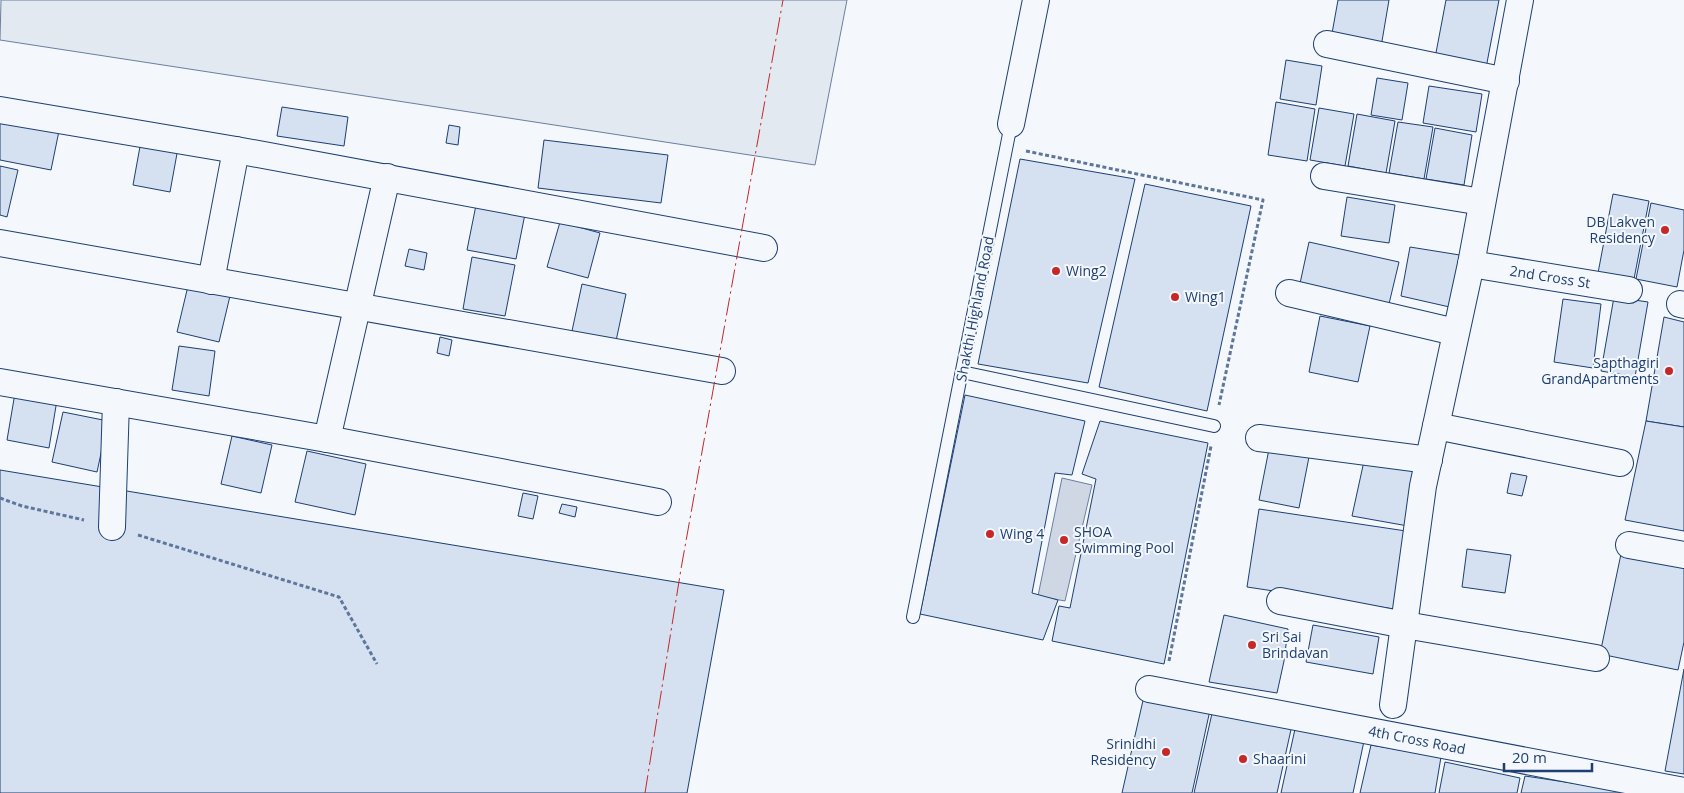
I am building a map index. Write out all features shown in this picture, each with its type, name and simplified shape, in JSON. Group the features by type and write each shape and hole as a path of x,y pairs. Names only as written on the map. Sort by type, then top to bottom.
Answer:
{"street":[{"name":"Shakthi Highland Road","path":"1011,124 1036,0"},
{"path":"1393,705 1428,460 1470,264 1520,0"},
{"path":"1327,44 1506,81"},
{"path":"0,110 387,177 764,248"},
{"path":"211,281 236,150"},
{"path":"1324,176 1482,202"},
{"path":"327,440 387,177"},
{"path":"0,243 722,371"},
{"name":"2nd Cross St","path":"1470,264 1629,290"},
{"path":"1288,293 1455,332"},
{"path":"0,382 327,440 658,502"},
{"path":"112,528 116,402"},
{"path":"1436,426 1620,463"},
{"path":"1259,438 1428,460"},
{"path":"1629,545 1684,555"},
{"path":"1280,601 1596,658"},
{"name":"4th Cross Road","path":"1149,689 1684,791"}],"lane":[{"name":"Shakthi Highland Road","path":"913,617 1011,124"},
{"path":"962,372 1214,426"}],"path":[{"path":"1021,150 1262,200 1214,426 1169,661"},
{"path":"0,498 22,506 112,528 340,598 378,664"}],"shaded area":[{"path":"1,0 847,0 815,165 0,40"},
{"name":"SHOA Swimming Pool","path":"1062,478 1092,485 1065,601 1038,596"}],"building":[{"path":"1338,0 1389,0 1381,47 1331,39"},
{"path":"1446,0 1499,0 1486,68 1435,58"},
{"path":"1286,60 1322,66 1316,105 1280,99"},
{"path":"1377,78 1408,83 1402,120 1371,115"},
{"path":"1429,86 1482,94 1476,132 1423,123"},
{"path":"1276,102 1315,109 1307,161 1268,155"},
{"path":"282,107 348,117 344,146 277,136"},
{"path":"1319,108 1354,114 1345,166 1310,160"},
{"path":"0,114 60,126 51,170 0,160"},
{"path":"1357,114 1395,121 1386,173 1348,166"},
{"path":"1398,122 1433,127 1424,179 1389,173"},
{"path":"449,125 460,127 458,145 446,143"},
{"path":"1435,128 1472,135 1464,185 1426,179"},
{"path":"544,140 668,155 661,203 538,188"},
{"path":"141,141 178,148 170,192 133,185"},
{"name":"Wing2","path":"1020,159 1135,179 1088,383 978,364"},
{"path":"0,166 18,170 7,217 0,215"},
{"name":"Wing1","path":"1145,184 1251,206 1207,411 1099,387"},
{"path":"1613,194 1649,201 1634,279 1598,273"},
{"path":"1347,197 1395,205 1389,243 1341,236"},
{"name":"DB Lakven Residency","path":"1651,203 1684,210 1684,250 1677,287 1636,279"},
{"path":"476,205 525,214 516,259 467,250"},
{"path":"560,222 600,233 588,278 547,267"},
{"path":"1309,242 1399,262 1388,308 1299,288"},
{"path":"1410,247 1466,256 1454,308 1401,296"},
{"path":"409,249 427,253 424,270 405,266"},
{"path":"472,257 515,265 505,316 463,309"},
{"path":"582,284 626,294 616,341 572,331"},
{"path":"188,286 230,296 219,342 177,332"},
{"path":"1614,297 1648,302 1635,377 1601,371"},
{"path":"1563,299 1601,304 1593,368 1554,362"},
{"path":"1320,316 1370,326 1358,382 1309,372"},
{"name":"Sapthagiri GrandApartments","path":"1664,317 1684,322 1684,427 1646,421"},
{"path":"440,337 452,340 449,356 437,353"},
{"path":"179,346 215,351 209,396 172,390"},
{"path":"15,393 57,400 49,448 7,440"},
{"name":"Wing 4","path":"965,395 1085,421 1072,475 1055,473 1032,593 1058,600 1043,640 920,614"},
{"path":"63,412 108,421 97,472 52,462"},
{"path":"1100,421 1208,443 1164,664 1052,641 1059,606 1070,608 1096,479 1082,474"},
{"path":"1646,421 1684,427 1684,531 1625,520"},
{"path":"232,436 272,445 261,493 221,484"},
{"path":"1269,449 1309,457 1299,508 1259,500"},
{"path":"307,451 366,464 355,515 295,502"},
{"path":"1364,461 1419,471 1408,526 1352,516"},
{"path":"0,470 724,590 687,793 0,793"},
{"path":"1511,473 1527,476 1522,496 1507,493"},
{"path":"523,493 538,496 533,519 518,516"},
{"path":"562,504 577,507 575,517 559,513"},
{"path":"1259,509 1406,531 1394,609 1247,587"},
{"path":"1467,549 1511,555 1505,593 1462,587"},
{"path":"1621,554 1684,562 1684,642 1678,670 1600,654"},
{"name":"Sri Sai Brindavan","path":"1224,615 1288,629 1277,693 1209,682"},
{"path":"1313,625 1379,637 1373,674 1306,662"},
{"path":"1684,669 1684,774 1665,771"},
{"name":"Srinidhi Residency","path":"1144,696 1210,710 1192,793 1122,793"},
{"name":"Shaarini","path":"1213,709 1292,725 1277,793 1194,793"},
{"name":"Shaarini","path":"1295,729 1364,741 1353,793 1281,793"},
{"path":"1371,745 1441,757 1435,793 1360,793"},
{"path":"1445,762 1520,778 1517,793 1439,793"},
{"path":"1525,776 1639,793 1521,793"}],"power":[{"path":"645,793 681,569 783,0"}],"place":[{"name":"DB Lakven Residency","path":"1665,230"},
{"name":"Wing2","path":"1056,271"},
{"name":"Wing1","path":"1175,297"},
{"name":"Sapthagiri GrandApartments","path":"1669,371"},
{"name":"Wing 4","path":"990,534"},
{"name":"SHOA Swimming Pool","path":"1064,540"},
{"name":"Sri Sai Brindavan","path":"1252,645"},
{"name":"Srinidhi Residency","path":"1166,752"},
{"name":"Shaarini","path":"1243,759"}]}
